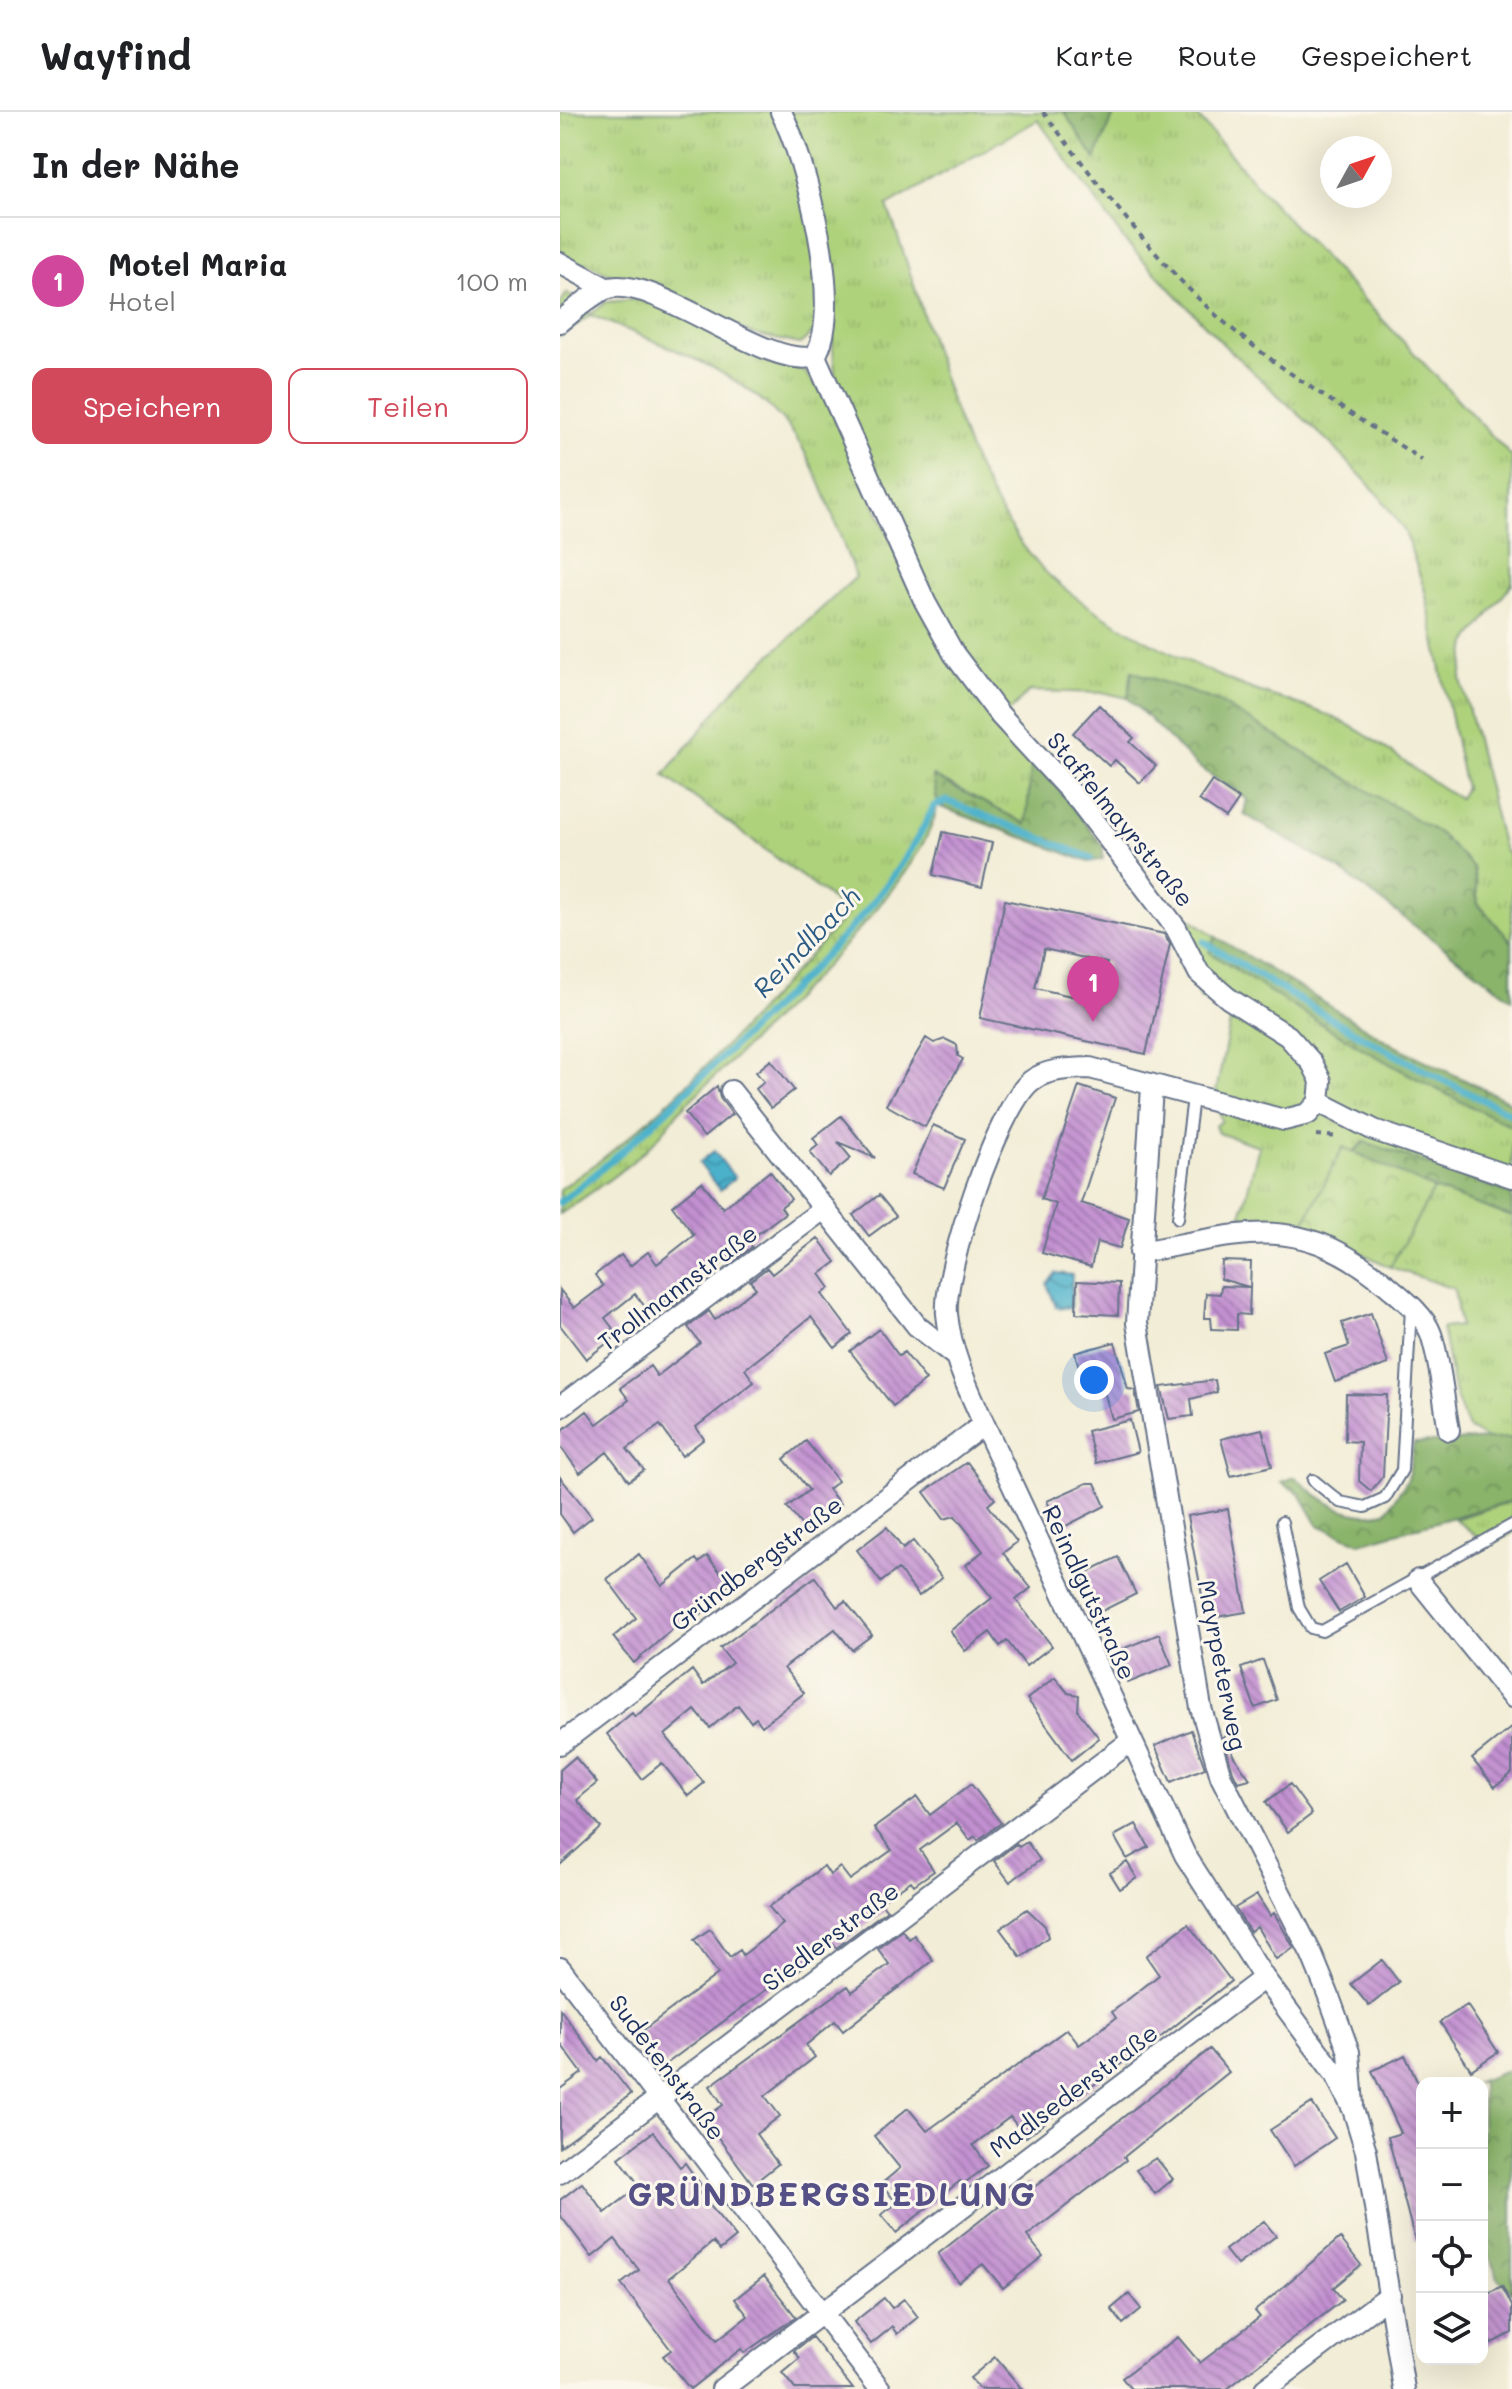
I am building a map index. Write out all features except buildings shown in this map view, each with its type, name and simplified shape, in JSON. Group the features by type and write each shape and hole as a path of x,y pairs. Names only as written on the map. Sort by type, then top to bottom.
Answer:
{"street":[{"path":"560,263 606,288 627,288 668,302 796,358 815,356 826,334 824,266 802,170 781,112"},
{"path":"560,322 606,288"},
{"name":"Staffelmayrstraße","path":"815,356 932,617 954,654 999,714 1080,802 1176,928 1199,973 1228,998 1288,1036 1312,1063 1321,1081 1319,1102"},
{"name":"Reindlgutstraße","path":"1284,1120 1090,1068 1058,1069 1033,1079 1015,1099 964,1224 949,1273 947,1312 954,1355 984,1424 1185,1855 1264,1978 1310,2036 1353,2109 1366,2151 1404,2389"},
{"name":"Mayrpeterweg","path":"1152,1087 1137,1323 1201,1708 1221,1777 1312,1955 1328,1994 1349,2052 1353,2109"},
{"path":"731,1091 917,1326 954,1355"},
{"path":"1284,1120 1308,1114 1319,1102 1374,1130 1512,1177"},
{"name":"Trollmannstraße","path":"560,1407 825,1208"},
{"path":"1140,1252 1260,1231 1298,1236 1341,1251 1411,1306 1431,1332 1449,1430"},
{"name":"Gründbergstraße","path":"560,1744 984,1424"},
{"path":"1418,1580 1512,1697"},
{"name":"Siedlerstraße","path":"560,2173 1131,1741"},
{"name":"Sudetenstraße","path":"560,1968 880,2389"},
{"name":"Madlsederstraße","path":"722,2389 1264,1978"},
{"path":"1265,2389 1390,2295"}],"lane":[{"path":"1178,1218 1193,1097"},
{"path":"1313,1480 1340,1502 1365,1507 1385,1498 1402,1470 1411,1306"},
{"path":"1282,1522 1299,1608 1311,1628 1322,1631 1512,1525"}],"path":[{"path":"1043,112 1129,219 1203,303 1257,348 1422,460"},
{"path":"1284,1120 1293,1132 1327,1136 1361,1139 1374,1130"}],"green space":[{"path":"560,112 1064,112 1095,158 1115,112 1194,112 1265,195 1512,457 1512,584 1467,643 1461,679 1503,848 1512,860 1512,942 1478,904 1473,867 1132,671 1128,698 1106,693 1029,691 1007,714 960,657 836,385 832,336 816,330 800,344 752,334 583,262 560,275","holes":["1038,120 1125,241 1227,348 1329,442 1379,495 1405,532 1425,591 1465,788 1459,798 1349,725 1205,669 1151,643 1096,611 1049,575 1004,518 963,433 887,206"]},
{"path":"1064,112 1115,112 1095,159"},
{"path":"567,293 591,314 606,302 640,299 805,372 827,398 914,592 1032,756 1027,825 933,776 937,807 925,840 900,879 865,922 783,1010 678,1112 654,1142 560,1214 560,1189 599,1161 675,1096 847,915 828,896 664,775 738,685 856,577 813,468 795,436 776,413 754,394 702,362 591,315 560,336 560,304"},
{"path":"1132,671 1219,702 1439,833 1473,867 1478,904 1512,942 1512,999 1339,869 1244,814 1247,799 1197,766 1128,698"},
{"path":"1032,756 1103,846 1103,859 1089,862 938,806 933,776 1026,824"},
{"path":"1179,916 1193,920 1216,937 1210,952 1283,1000 1395,1067 1512,1126 1512,1194 1365,1142 1353,1152 1343,1148 1303,1225 1241,1216 1259,1146 1218,1133 1215,1126 1222,1121 1215,1097 1232,1013 1200,998"},
{"path":"1216,937 1397,1047 1512,1103 1512,1126 1395,1067 1283,1000 1209,952"},
{"path":"1365,1142 1512,1194 1512,1217 1434,1189 1353,1152"},
{"path":"1343,1147 1434,1189 1390,1267 1303,1225"},
{"path":"1434,1189 1512,1217 1512,1438 1490,1441 1468,1428 1455,1394 1442,1328 1460,1326 1454,1289 1390,1267"},
{"path":"1512,1438 1512,1501 1360,1543 1318,1525 1300,1494 1281,1482 1295,1477 1315,1494 1348,1511 1360,1514 1386,1512 1408,1479 1414,1443"},
{"path":"1512,1501 1512,1533 1485,1548 1479,1538 1455,1519"},
{"path":"1512,2069 1512,2292 1498,2278 1488,2254 1488,2078"}],"water":[{"path":"714,1151 735,1178 720,1190 699,1163"},
{"path":"1056,1273 1072,1275 1071,1308 1056,1307 1047,1284"}],"waterway":[{"name":"Reindlbach","path":"560,1202 653,1123 823,959 896,872 934,806 947,801 1091,858"},
{"name":"Reindlbach","path":"1204,942 1355,1032 1512,1114"}],"place":[{"name":"Motel Maria","path":"1093,1022"}],"district":[{"name":"GRÜNDBERGSIEDLUNG","path":"832,2193"}]}
